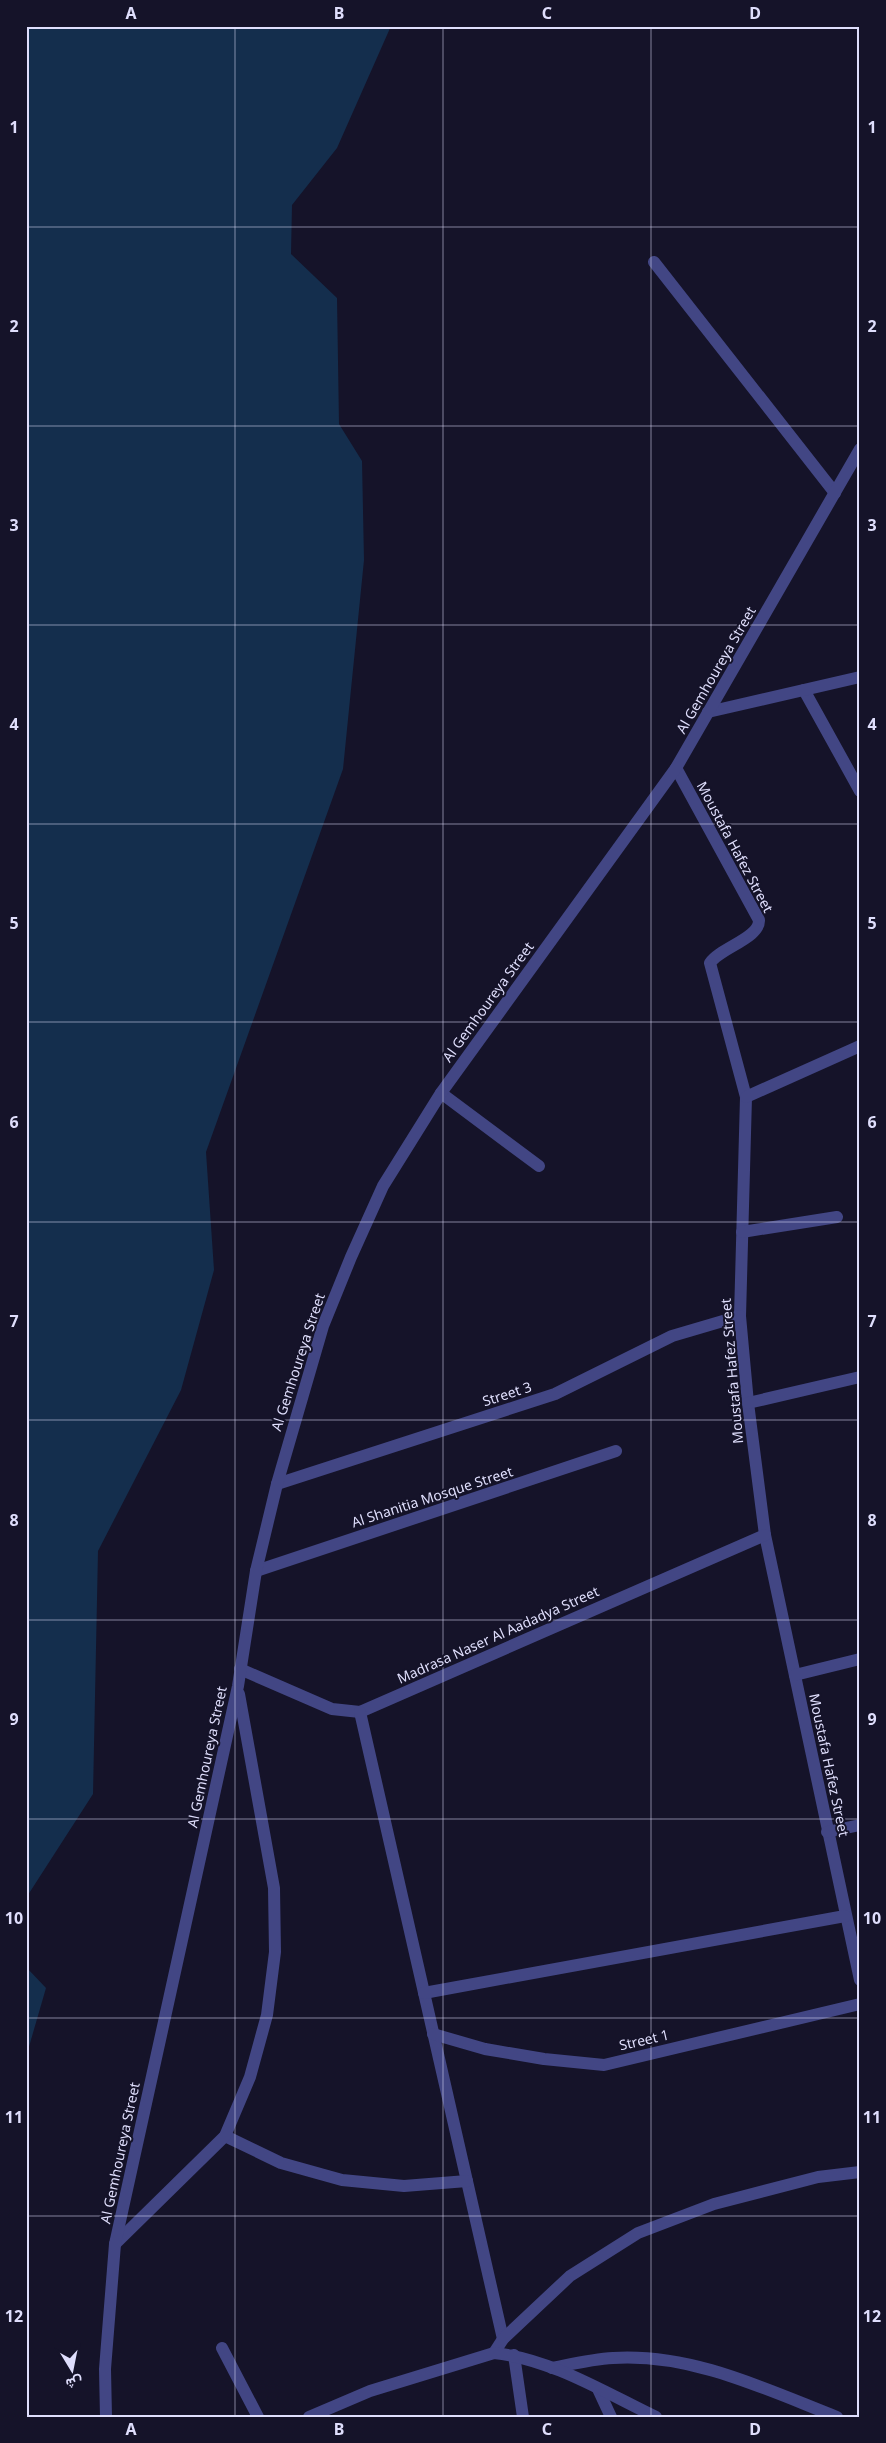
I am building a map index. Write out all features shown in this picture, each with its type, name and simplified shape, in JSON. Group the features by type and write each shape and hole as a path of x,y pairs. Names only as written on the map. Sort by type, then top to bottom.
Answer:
{"street":[{"path":"654,262 835,493"},
{"name":"Al Gemhoureya Street","path":"106,2417 105,2369 115,2244 238,1686 256,1571 276,1484 323,1326 383,1186 441,1093 676,768 860,449"},
{"path":"708,712 860,677"},
{"path":"804,690 860,790"},
{"name":"Moustafa Hafez Street","path":"676,768 759,920 755,932 717,956 710,963 746,1097 740,1316 748,1403 765,1535 860,1980"},
{"path":"746,1097 860,1046"},
{"path":"441,1093 539,1166"},
{"path":"742,1232 837,1217"},
{"name":"Street 3","path":"276,1484 555,1394 672,1336 740,1316"},
{"path":"748,1403 860,1377"},
{"name":"Al Shanitia Mosque Street","path":"256,1571 616,1451"},
{"name":"Madrasa Naser Al Aadadya Street","path":"240,1669 332,1709 360,1712 765,1535"},
{"path":"795,1675 860,1660"},
{"path":"115,2244 224,2136 250,2077 267,2016 275,1952 274,1888 238,1686"},
{"path":"360,1712 503,2339"},
{"path":"827,1832 860,1825"},
{"path":"424,1993 846,1916"},
{"name":"Street 1","path":"433,2034 485,2049 544,2059 604,2065 860,2004"},
{"path":"224,2136 281,2163 342,2180 404,2186 467,2181"},
{"path":"494,2353 503,2339 570,2276 638,2233 714,2204 818,2177 860,2172"},
{"path":"222,2348 258,2417"},
{"path":"309,2417 370,2391 494,2353 514,2355 552,2368 656,2417"},
{"path":"514,2355 523,2417"},
{"path":"552,2368 613,2358 674,2360 733,2376 837,2417"},
{"path":"598,2389 611,2417"}],"water":[{"path":"26,26 391,26 337,148 292,205 291,254 337,298 339,424 362,461 364,560 343,769 206,1152 214,1270 181,1390 98,1551 93,1794 26,1898"},
{"path":"26,1967 46,1988 26,2057"}]}
